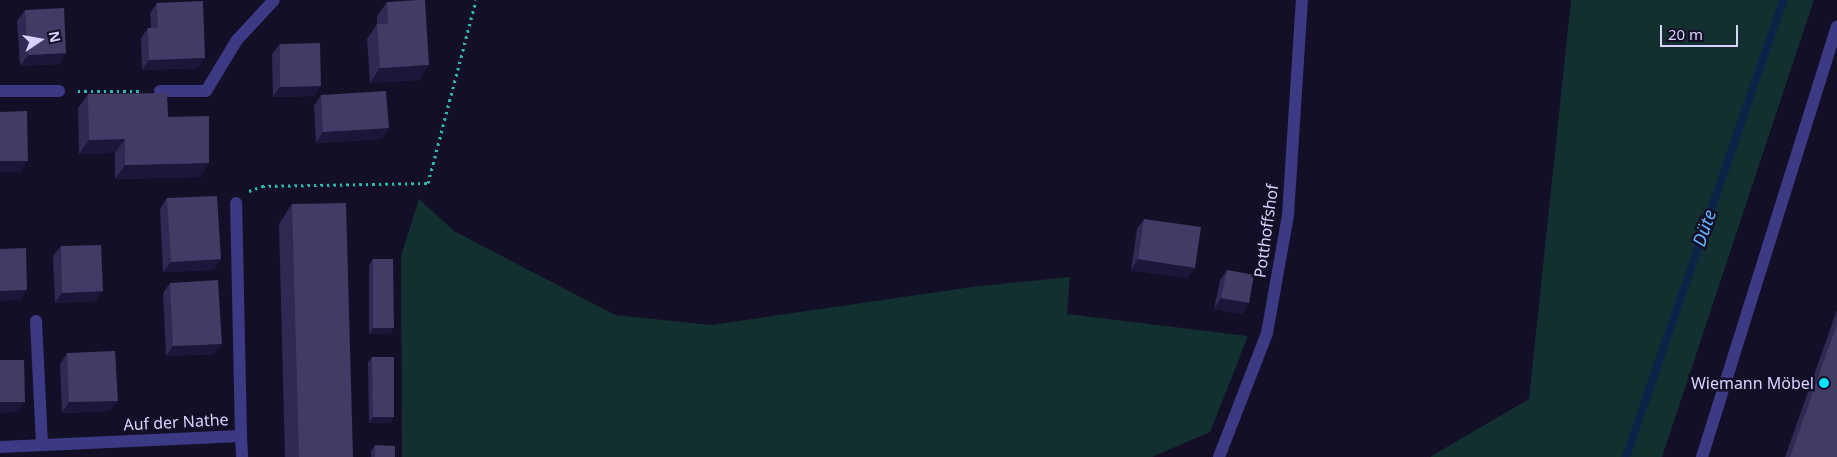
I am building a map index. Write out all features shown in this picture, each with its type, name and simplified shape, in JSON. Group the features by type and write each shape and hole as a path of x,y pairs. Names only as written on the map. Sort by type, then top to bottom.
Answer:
{"street":[{"path":"160,91 206,90 237,40 274,0"},
{"name":"Potthoffshof","path":"1219,457 1267,333 1288,215 1302,0"},
{"path":"1702,457 1837,27"},
{"path":"0,91 60,91"},
{"name":"Auf der Nathe","path":"0,447 241,436 236,204"},
{"path":"36,320 42,445"},
{"path":"241,436 242,457"}],"path":[{"path":"236,204 262,186 428,183 476,0"},
{"path":"60,91 160,91"}],"green space":[{"path":"1571,0 1814,0 1662,457 1430,457 1529,399"},
{"path":"419,199 454,231 615,315 711,325 972,287 1070,277 1067,314 1248,336 1210,432 1152,457 402,457 401,256"}],"building":[{"path":"425,0 429,65 380,68 377,24 388,24 387,2"},
{"path":"203,1 205,58 149,60 148,28 158,28 157,3"},
{"path":"64,8 66,53 28,55 25,10"},
{"path":"320,43 321,86 280,87 280,44"},
{"path":"386,91 389,128 323,132 321,95"},
{"path":"167,93 168,117 209,116 209,163 125,165 125,139 89,140 88,94"},
{"path":"27,111 28,161 0,161 0,112"},
{"path":"217,196 221,259 171,262 167,198"},
{"path":"346,203 353,457 299,457 292,204"},
{"path":"1144,219 1201,227 1195,268 1138,259"},
{"path":"101,245 103,291 62,293 61,246"},
{"path":"26,248 27,290 0,291 0,249"},
{"path":"373,259 393,259 394,328 373,328"},
{"path":"1227,270 1254,275 1249,303 1221,298"},
{"path":"218,280 222,344 173,346 170,283"},
{"name":"Wiemann Möbel","path":"1837,324 1837,457 1790,457"},
{"path":"115,351 118,401 69,402 67,353"},
{"path":"372,357 394,357 394,417 373,417"},
{"path":"0,360 24,360 25,402 0,402"},
{"path":"375,445 395,446 395,457 375,457"}],"waterway":[{"name":"Düte","path":"1626,457 1783,0"}],"place":[{"name":"Wiemann Möbel","path":"1824,383"}]}
